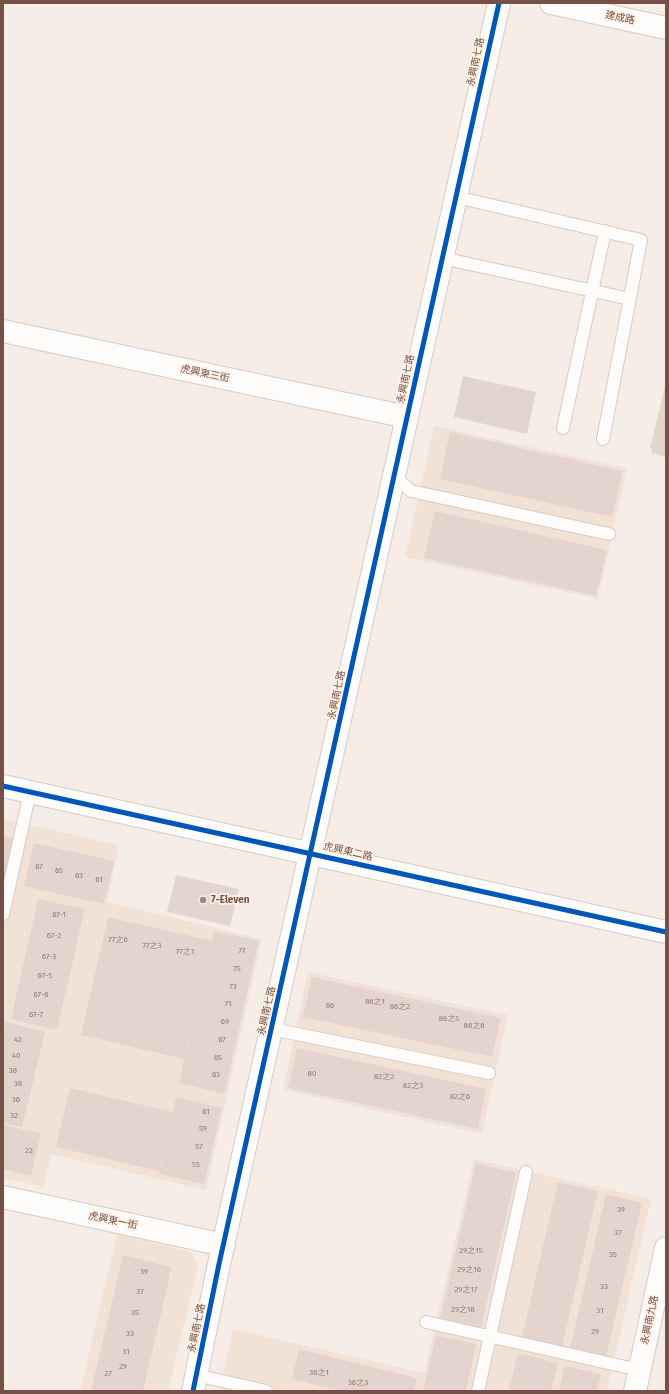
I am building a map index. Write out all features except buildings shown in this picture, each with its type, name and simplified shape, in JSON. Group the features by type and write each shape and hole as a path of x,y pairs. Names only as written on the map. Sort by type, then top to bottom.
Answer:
{"street":[{"name":"永興南七路","path":"195,1383 224,1245 499,3"},
{"name":"建成路","path":"551,3 666,28"},
{"name":"虎興東三街","path":"3,331 407,417"},
{"name":"虎興東二路","path":"3,786 666,932"},
{"name":"虎興東一街","path":"3,1197 224,1245"},
{"name":"永興南九路","path":"635,1391 666,1248"}],"lane":[{"path":"456,197 641,240 603,439"},
{"path":"564,428 605,231"},
{"path":"442,258 630,299"},
{"path":"394,476 411,491 609,534"},
{"path":"3,914 30,792"},
{"path":"272,1029 489,1073"},
{"path":"478,1391 526,1172"},
{"path":"426,1322 639,1370"},
{"path":"195,1383 266,1391"}],"shaded area":[{"path":"434,426 627,468 598,599 405,557"},
{"path":"3,819 119,845 107,902 262,939 206,1190 51,1154 44,1187 3,1178"},
{"path":"308,972 508,1015 482,1134 283,1090"},
{"path":"474,1159 651,1199 607,1391 219,1391 233,1329 424,1373"},
{"path":"117,1234 187,1251 192,1253 198,1266 168,1391 80,1391"}],"cycle path":[{"path":"193,1391 219,1264 499,3"},
{"path":"3,786 666,932"}],"place":[{"name":"7-Eleven","path":"203,900"}]}
